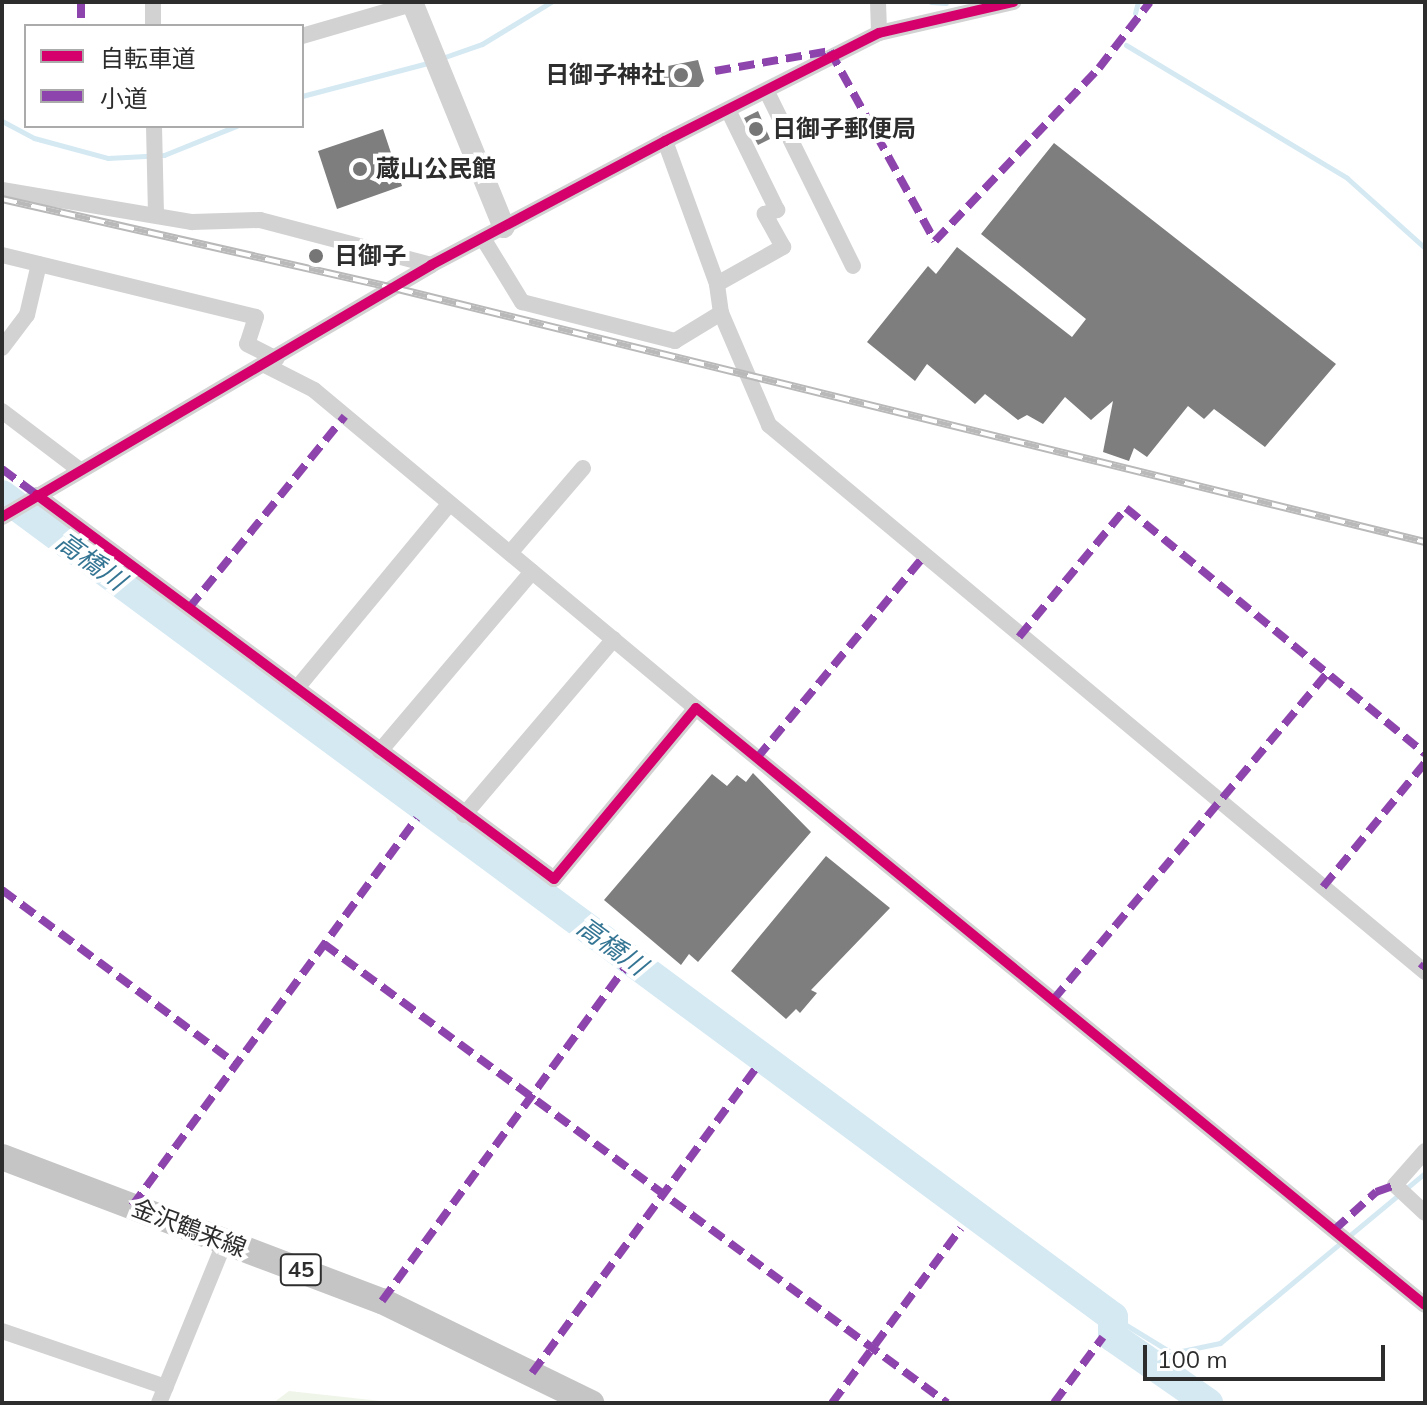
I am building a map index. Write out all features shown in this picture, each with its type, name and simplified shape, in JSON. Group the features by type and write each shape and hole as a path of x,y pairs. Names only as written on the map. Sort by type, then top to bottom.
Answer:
{"main road":[{"name":"金沢鶴来線","path":"2,1157 382,1301 591,1403"}],"street":[{"path":"153,2 153,24"},
{"path":"878,2 879,33"},
{"path":"4,515 77,468 270,362 431,265 484,240 665,141 879,33 1013,2"},
{"path":"304,35 412,3 504,227"},
{"path":"767,92 853,266"},
{"path":"717,284 783,247 765,214 777,210 728,110"},
{"path":"154,128 156,215"},
{"path":"665,141 717,284 721,313 769,425 1425,972"},
{"path":"2,190 156,215 260,220 431,265"},
{"path":"484,240 522,302 675,341 686,329 721,313"},
{"path":"2,255 256,317 247,344 314,390 696,708 1425,1305"},
{"path":"2,348 27,315 39,264"},
{"path":"2,411 77,468"},
{"path":"510,553 583,468"},
{"path":"34,497 554,879 696,708"},
{"path":"297,688 449,504"},
{"path":"380,751 532,572"},
{"path":"464,815 614,639"},
{"path":"1425,1151 1400,1174 1398,1188 1425,1213"},
{"path":"159,1403 225,1241"},
{"path":"2,1331 166,1387"}],"shaded area":[{"path":"289,1391 381,1401 385,1403 273,1403"}],"building":[{"name":"日御子神社","path":"698,60 704,81 699,87 659,87 658,68"},
{"path":"758,111 770,139 758,145 744,118"},
{"name":"蔵山公民館","path":"383,129 402,186 337,209 318,151"},
{"path":"1054,143 1336,364 1265,447 1214,409 1204,419 1188,406 1147,457 1134,448 1129,461 1103,452 1113,401 1091,420 1065,397 1043,424 1027,415 1018,420 985,394 975,404 927,364 915,381 867,342 928,266 936,274 957,247 1072,337 1086,319 981,234"},
{"path":"753,773 811,832 698,962 689,954 681,965 604,900 712,774 727,786 737,775 746,782"},
{"path":"826,856 890,908 811,990 817,993 800,1013 796,1009 786,1019 731,971"}],"waterway":[{"path":"442,58 482,44 551,2"},
{"path":"931,2 946,3"},
{"path":"1135,13 1138,2"},
{"path":"1126,45 1347,178 1425,248"},
{"path":"304,95 428,63"},
{"path":"2,121 34,138 108,158 164,155 231,128"},
{"name":"高橋川","path":"2,495 1113,1317 1113,1337 1208,1403"},
{"path":"1113,1317 1172,1353 1220,1343 1425,1173"}],"railway":[{"path":"2,199 398,289 1425,542"}],"marked path":[{"path":"81,2 81,24"},
{"path":"715,71 830,51 935,241 1099,68 1150,2"},
{"path":"189,608 345,416"},
{"path":"2,469 37,495"},
{"path":"1019,637 1126,508 1425,754"},
{"path":"757,758 923,557"},
{"path":"1053,1000 1327,674"},
{"path":"1323,887 1425,763"},
{"path":"132,1206 417,818"},
{"path":"2,890 236,1064"},
{"path":"324,944 947,1403"},
{"path":"1421,969 1425,964"},
{"path":"382,1301 624,969"},
{"path":"532,1373 756,1068"},
{"path":"1334,1230 1376,1192 1395,1185"},
{"path":"832,1403 961,1228"},
{"path":"1054,1403 1103,1337"}],"cycle path":[{"path":"2,517 431,265 665,141 879,33 1013,2"},
{"path":"37,495 554,879 696,708 1425,1305"}],"place":[{"name":"日御子神社","path":"681,75"},
{"name":"日御子郵便局","path":"756,129"},
{"name":"蔵山公民館","path":"360,169"},
{"name":"日御子","path":"316,256"}]}
